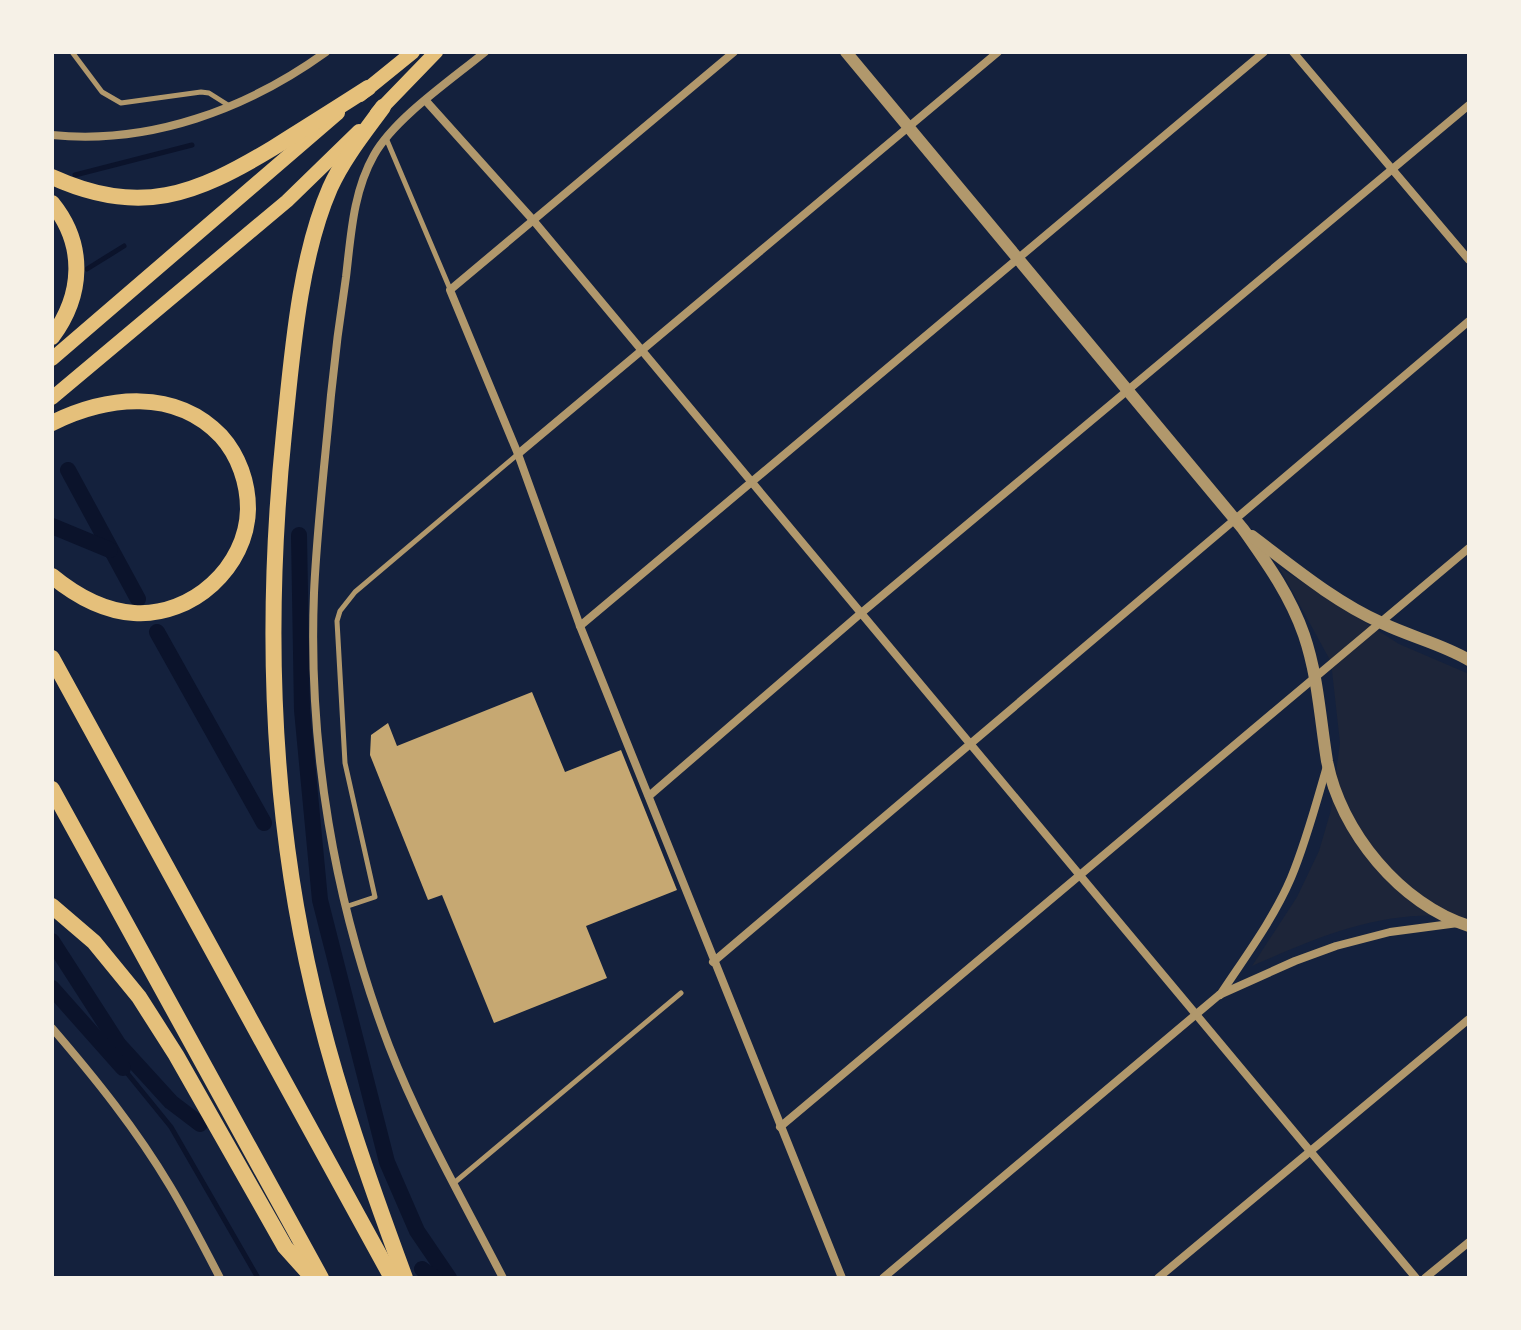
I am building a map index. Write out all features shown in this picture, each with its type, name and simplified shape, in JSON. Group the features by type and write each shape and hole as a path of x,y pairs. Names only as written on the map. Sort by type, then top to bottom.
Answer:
{"highway":[{"path":"52,177 105,196 146,198 183,192 225,176 368,88"},
{"path":"383,107 345,160 331,188 313,241 300,308 289,380 277,510 274,694 287,846 312,987 361,1158 405,1278"},
{"path":"52,203 71,237 77,275 73,300 52,337"},
{"path":"52,423 88,409 129,401 165,403 182,408 199,417 227,443 243,475 248,510 241,539 228,567 206,590 173,608 136,613 118,610 80,595 52,576"},
{"path":"52,658 392,1278"},
{"path":"52,789 321,1278"},
{"path":"52,906 94,942 139,997 176,1055 285,1247 313,1278"}],"main road":[{"path":"52,359 413,52"},
{"path":"52,398 297,192 436,52"}],"street":[{"path":"52,135 101,138 141,134 169,127 229,106 272,86 326,52"},
{"path":"485,52 386,138 374,154 356,197 332,380 314,593 314,688 327,818 345,907 374,1006 411,1098 503,1278"},
{"path":"734,52 450,290 518,454 580,626 713,962 842,1278"},
{"path":"846,52 1239,524 1284,588 1305,637 1316,677 1328,763 1351,821 1371,854 1408,893 1464,925"},
{"path":"518,454 998,52"},
{"path":"580,626 1264,52"},
{"path":"1293,52 1469,260"},
{"path":"426,101 533,220 1416,1278"},
{"path":"649,796 860,614 1469,105"},
{"path":"713,962 970,744 1239,524 1469,321"},
{"path":"1239,524 1309,580 1380,623 1469,660"},
{"path":"780,1127 1469,548"},
{"path":"1454,652 1469,652"},
{"path":"883,1278 1219,995 1290,880 1310,828 1328,763"},
{"path":"1219,995 1295,961 1348,942 1390,932 1464,925"},
{"path":"1158,1278 1469,1019"},
{"path":"52,1028 95,1077 133,1129 169,1185 220,1278"},
{"path":"1425,1278 1469,1242"}],"lane":[{"path":"72,52 102,92 121,103 201,92 217,97 229,106"},
{"path":"386,138 450,290"},
{"path":"345,907 375,897 345,763 337,621 340,611 355,592 518,454"},
{"path":"454,1183 681,993"}],"shaded area":[{"path":"1279,567 1399,644 1469,674 1469,918 1411,916 1384,920 1305,943 1252,966 1297,897 1319,851 1331,810 1340,743 1331,662"}],"building":[{"path":"532,692 565,772 621,750 677,890 586,926 607,978 494,1023 442,895 428,900 370,755 371,735 388,723 397,746"}],"waterway":[{"path":"75,175 192,145"},
{"path":"87,269 124,246"},
{"path":"68,470 138,599"},
{"path":"52,526 110,550"},
{"path":"299,535 302,710 320,900 387,1162 417,1231 449,1278"},
{"path":"157,632 264,823"},
{"path":"52,941 119,1045 171,1102 200,1124"},
{"path":"52,988 123,1068"},
{"path":"123,1068 171,1127 258,1278"},
{"path":"422,1269 435,1278"}]}
